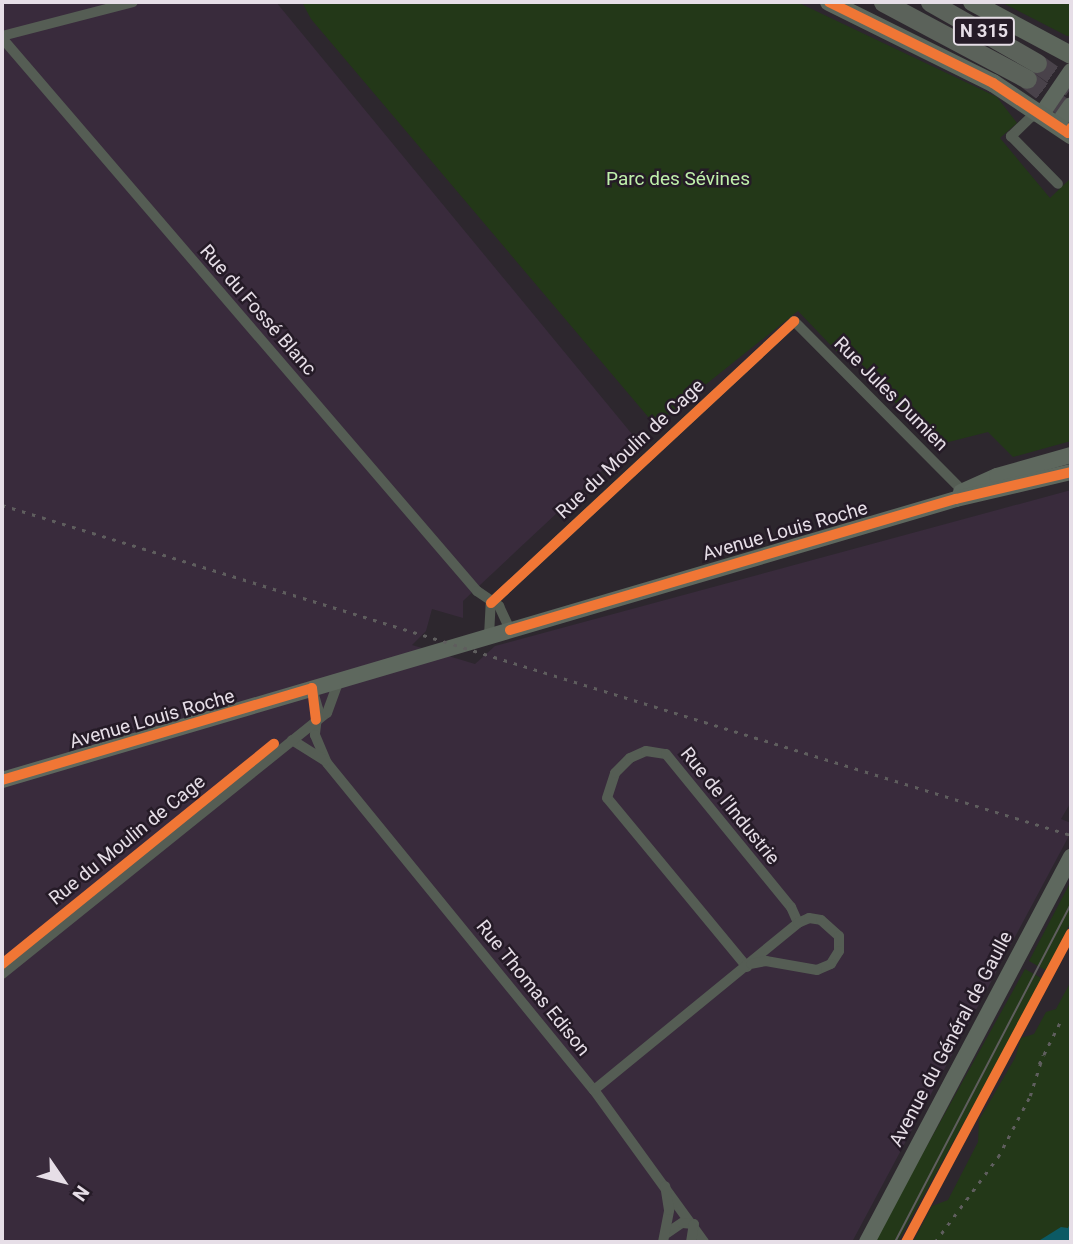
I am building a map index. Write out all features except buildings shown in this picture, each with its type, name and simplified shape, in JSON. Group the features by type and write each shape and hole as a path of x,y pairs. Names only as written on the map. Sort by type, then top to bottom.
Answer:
{"highway":[{"name":"N 315","path":"883,2 1032,71 930,2"}],"main road":[{"path":"829,2 993,83 1064,130 1071,104"},
{"path":"972,2 1071,55"},
{"path":"1041,115 1071,71"},
{"name":"Avenue Louis Roche","path":"947,501 997,476 1071,455"},
{"name":"Avenue Louis Roche","path":"2,780 947,501 1071,471"},
{"name":"Avenue du Général de Gaulle","path":"867,1242 1071,857"}],"street":[{"path":"2,37 133,2"},
{"name":"Rue du Fossé Blanc","path":"2,37 491,603 499,606 510,630"},
{"path":"1041,115 1031,117 1011,136 1058,184"},
{"name":"Rue du Moulin de Cage","path":"491,603 794,321"},
{"name":"Rue Jules Dumien","path":"794,321 963,491"},
{"path":"489,636 491,603"},
{"name":"Rue du Moulin de Cage","path":"2,975 331,708 339,680"},
{"path":"312,688 316,720"},
{"name":"Rue Thomas Edison","path":"316,720 316,739 327,763 594,1090 694,1224 704,1242"},
{"name":"Rue Thomas Edison","path":"292,740 327,763"},
{"name":"Rue de l'Industrie","path":"749,965 607,798 615,773 630,758 646,751 666,754 791,907 798,923"},
{"path":"594,1090 798,923 809,918 831,926 839,936 839,951 831,964 817,970 766,961 749,965"},
{"path":"664,1183 669,1210 665,1238"},
{"path":"665,1238 682,1223 694,1224 691,1242"}],"shaded area":[{"path":"2,2 276,2 636,439 463,601 463,618 432,609 426,631 412,645 475,664 495,646 1071,490 1071,802 1061,819 1071,823 1071,832 852,1242 2,1242"}],"green space":[{"name":"Parc des Sévines","path":"302,2 797,2 997,97 1017,123 1000,138 1050,198 1071,178 1071,441 1013,457 988,432 933,446 850,351 841,356 798,311 655,425 311,19"},
{"path":"1001,2 1071,2 1071,36 1067,36"},
{"path":"1071,881 1071,921 1047,971 1029,961"},
{"path":"1025,969 1043,979 898,1242 880,1242 875,1239"},
{"path":"1071,981 1071,1242 913,1242 932,1206 948,1200 978,1142 979,1120 1015,1058 1021,1038 1034,1034 1046,1012 1056,1009"}],"water":[{"path":"1071,1221 1071,1242 1037,1242 1061,1227 1068,1228"}],"tunnel":[{"path":"1037,63 1071,87"},
{"path":"1027,79 1071,113"}],"tram line":[{"path":"895,1242 1071,904"}],"railway":[{"path":"2,505 1071,835"},
{"path":"1039,1064 1061,1020"},
{"path":"935,1242 998,1157 1030,1096 1043,1055"}],"cycle path":[{"path":"829,2 993,83 1068,133 1071,128"},
{"path":"491,603 794,321"},
{"path":"510,630 956,499 1071,472"},
{"path":"2,780 312,688 316,720"},
{"path":"2,964 274,744"},
{"path":"906,1242 1071,933"}]}
